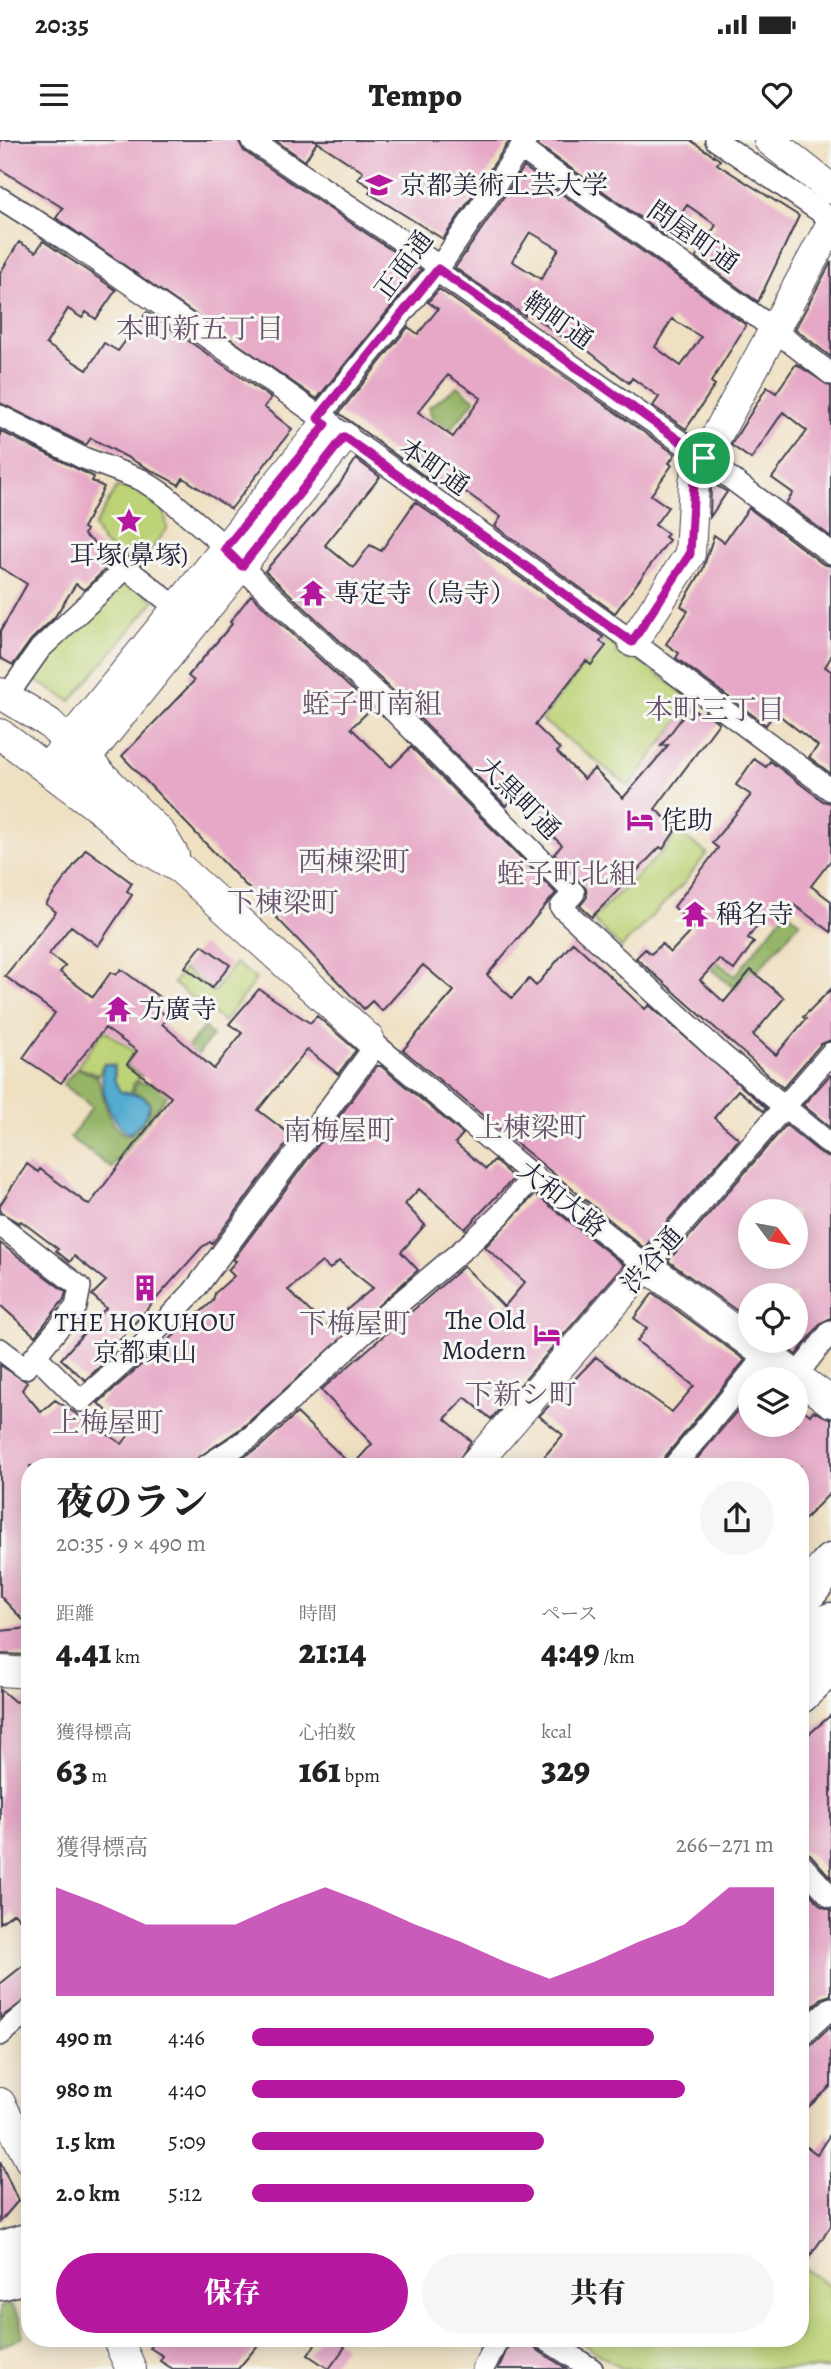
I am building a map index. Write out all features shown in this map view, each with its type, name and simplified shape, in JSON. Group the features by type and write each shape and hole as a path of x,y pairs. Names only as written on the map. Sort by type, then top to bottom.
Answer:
{"highway":[{"path":"809,1642 831,1622"},
{"path":"809,1685 831,1664"},
{"path":"0,2281 16,2255"},
{"path":"0,2289 21,2284"}],"street":[{"name":"鞘町通","path":"251,140 374,221 704,458 831,553"},
{"path":"716,140 831,219"},
{"path":"769,140 831,189"},
{"path":"801,140 831,164"},
{"name":"正面通","path":"329,426 523,144"},
{"name":"問屋町通","path":"523,144 831,374"},
{"name":"本町通","path":"0,198 96,260 632,642 831,790"},
{"path":"632,642 690,554 694,482 704,458 831,225"},
{"path":"0,416 81,457 142,480 166,496 233,557"},
{"path":"57,776 233,557 329,426"},
{"path":"77,751 177,608 233,557"},
{"name":"大黒町通","path":"233,557 378,695 573,893 561,907 721,1054 780,1104 786,1105 831,1145"},
{"path":"177,608 126,568 40,649 4,694 49,723 161,834 181,869"},
{"path":"0,734 147,849 181,869"},
{"name":"大和大路","path":"181,869 372,1042 533,1176 646,1266 784,1367"},
{"path":"36,1356 80,1401 140,1348 193,1292 372,1042"},
{"name":"渋谷通","path":"480,1458 831,1053"},
{"path":"218,1458 251,1437 365,1332 467,1246 500,1215 533,1176"},
{"path":"0,1225 80,1287 76,1307 25,1368 0,1349"},
{"path":"803,1367 831,1331"},
{"path":"681,1458 766,1354"},
{"name":"大和大路","path":"808,1385 831,1402"},
{"path":"0,1671 21,1672"},
{"path":"809,1873 831,1897"},
{"path":"809,2028 831,2008"},
{"path":"0,2035 21,2018"},
{"path":"0,2103 21,2143"},
{"path":"111,2369 115,2347"},
{"path":"121,2347 131,2369"},
{"path":"483,2369 494,2347"},
{"path":"557,2347 592,2369"}],"green space":[{"path":"458,386 475,400 451,429 432,418 429,407"},
{"path":"117,487 138,489 164,505 167,529 146,556 128,560 103,543 94,527"},
{"path":"126,580 155,600 71,701 29,677 38,663"},
{"path":"604,638 618,648 616,652 630,661 633,657 694,700 629,786 542,720"},
{"path":"677,832 707,853 684,883 621,948 592,919 664,850"},
{"path":"786,911 800,922 739,992 707,966 712,958 735,976"},
{"path":"235,963 256,979 224,1022 173,983 184,969 214,992"},
{"path":"204,1027 212,1036 112,1168 70,1138 92,1107 63,1084 77,1068 97,1076 116,1128 130,1135 150,1110 146,1097 132,1093 137,1082 157,1084"},
{"path":"104,1030 134,1052 126,1065 142,1076 133,1084 131,1094 120,1091 115,1081 115,1065 103,1063 99,1075 77,1067"},
{"path":"809,2272 831,2288 831,2369 623,2369 588,2347 809,2347"},
{"path":"10,2304 20,2319 21,2338 0,2347 0,2307"}],"water":[{"path":"104,1064 114,1066 114,1080 120,1092 142,1096 149,1103 140,1124 130,1133 117,1123 107,1103 102,1081"}],"building":[{"path":"0,140 238,140 244,151 421,270 317,399 56,218 63,208 0,169"},
{"path":"275,140 510,140 443,239 369,193 372,188 358,179 363,172 317,142 305,161"},
{"path":"539,140 690,140 720,160 717,164 799,216 758,302 696,257 716,225 687,205 666,236 538,145"},
{"path":"524,167 746,325 711,382 715,385 686,429 653,406 659,397 632,378 629,383 572,338 570,342 527,312 525,316 455,268","holes":["530,232 559,249 541,279 512,261","672,319 701,337 681,366 655,347"]},
{"path":"43,241 116,290 96,319 86,312 82,318 68,309 46,344 87,370 104,343 118,351 147,312 271,398 264,407 292,429 231,509 183,478 179,485 91,438 86,445 0,403 0,273 19,242 36,252"},
{"path":"831,262 831,357 795,329"},
{"path":"439,289 675,454 669,463 672,465 651,495 668,507 655,525 668,534 665,537 669,540 615,613 495,526 501,517 446,478 439,487 339,413 408,327 418,334 438,309 428,302","holes":["448,375 481,398 453,437 418,412"]},
{"path":"796,364 831,387 831,537 786,503 793,493 772,478 807,431 783,412 751,459 731,445 767,387 776,393"},
{"path":"0,431 94,477 92,481 104,487 83,528 86,530 84,535 116,559 84,590 76,584 54,618 31,640 13,665 0,658 0,632 27,584 0,567"},
{"path":"356,459 380,477 325,545 353,568 370,545 381,551 415,502 603,637 600,641 606,646 591,665 586,661 535,725 560,749 557,752 584,779 594,769 623,798 663,752 668,745 661,746 690,707 702,716 705,712 719,723 655,809 677,828 663,849 660,847 592,917 580,906 587,897 586,889 554,854 562,845 540,824 547,817 521,791 506,806 387,685 265,571 339,485"},
{"path":"712,483 727,492 710,517 711,485"},
{"path":"749,508 823,564 831,566 831,657 825,667 831,671 831,774 809,757 818,746 775,712 766,725 676,658 679,653 666,644 688,611 681,606 703,569 714,535 724,542"},
{"path":"251,595 372,708 351,728 391,767 411,747 556,893 487,975 512,998 529,979 536,986 573,942 645,1009 649,1005 766,1108 763,1111 738,1090 714,1118 739,1139 644,1248 403,1050 454,991 423,965 382,1011 372,1001 364,1009 122,756 194,681 188,676 232,624 230,622"},
{"path":"754,759 766,767 770,761 823,801 831,803 831,860 811,886 831,901 831,932 790,902 777,918 768,911 748,938 754,942 734,970 719,959 700,980 724,1002 751,970 784,998 753,1035 776,1055 806,1019 803,1017 831,989 831,1040 821,1044 783,1088 636,958 645,949 651,954 662,944 670,953 693,929 692,924 674,907 718,848 712,843 751,795 736,785"},
{"path":"86,849 132,883 127,891 132,895 98,946 71,926 49,954 65,966 60,972 93,997 111,972 116,975 121,969 159,997 153,1006 168,1017 162,1024 214,1069 242,1033 229,1024 259,989 310,1023 317,1016 356,1050 338,1074 308,1050 305,1052 258,1110 292,1136 212,1244 210,1242 202,1247 118,1342 123,1346 85,1380 61,1359 106,1308 92,1295 106,1281 74,1256 70,1262 56,1251 58,1249 21,1221 19,1223 0,1212 0,1205 27,1164 38,1172 40,1169 89,1205 171,1097 127,1064 137,1051 105,1028 61,1083 23,1058 55,1013 5,976 56,912 46,904"},
{"path":"202,945 230,965 212,988 185,967"},
{"path":"377,1066 381,1066 463,1134 455,1143 486,1169 494,1160 514,1178 465,1229 419,1189 405,1204 425,1225 401,1252 418,1270 243,1427 198,1458 21,1458 21,1618 0,1596 0,1365 27,1382 22,1390 41,1412 55,1400 122,1444 131,1432 98,1403 213,1301 215,1293 234,1276 228,1270 236,1261 233,1260","holes":["339,1261 373,1288 326,1327 288,1290 322,1262 330,1269"]},
{"path":"831,1076 831,1128 803,1105"},
{"path":"786,1125 823,1155 831,1158 831,1318 821,1323 808,1340 808,1283 738,1283 738,1312 668,1261"},
{"path":"535,1194 624,1265 491,1419 465,1397 445,1419 471,1441 460,1458 359,1458 372,1444 321,1390 464,1266 504,1307 525,1282 485,1247"},
{"path":"0,1243 66,1292 64,1299 35,1336 0,1305"},
{"path":"653,1293 745,1360 664,1458 543,1458 563,1435 539,1416 596,1357 672,1412 694,1386 637,1341 647,1328 634,1318"},
{"path":"738,1410 738,1437 808,1437 808,1413 810,1415 813,1411 831,1419 831,1492 809,1515 809,1458 698,1458"},
{"path":"297,1413 344,1458 242,1458 260,1447"},
{"path":"21,1629 21,1655 0,1654 0,1631"},
{"path":"0,1689 15,1702 21,1700 21,1921 14,1913 0,1923"},
{"path":"831,1715 831,1878 809,1854 809,1734"},
{"path":"809,1892 821,1906 831,1910 831,1995 822,1998 809,2010"},
{"path":"21,1967 21,2003 0,2018 0,1984"},
{"path":"831,2026 831,2086 809,2107 809,2046"},
{"path":"831,2133 831,2226 809,2257 809,2148 817,2154"},
{"path":"0,2161 18,2201 0,2222"},
{"path":"256,2347 238,2369 173,2369 160,2361 163,2356 150,2348"},
{"path":"314,2347 345,2347 329,2369 308,2355"},
{"path":"508,2347 535,2347 567,2369 498,2369"}],"place":[{"name":"京都美術工芸大学","path":"379,185"},
{"name":"耳塚(鼻塚)","path":"129,521"},
{"name":"専定寺（烏寺）","path":"313,593"},
{"name":"侘助","path":"640,820"},
{"name":"稱名寺","path":"695,914"},
{"name":"方廣寺","path":"118,1009"},
{"name":"THE HOKUHOU 京都東山","path":"145,1288"},
{"name":"The Old Modern","path":"547,1335"}],"district":[{"name":"本町新五丁目","path":"200,329"},
{"name":"蛭子町南組","path":"372,704"},
{"name":"本町三丁目","path":"715,710"},
{"name":"西棟梁町","path":"354,862"},
{"name":"蛭子町北組","path":"567,874"},
{"name":"下棟梁町","path":"283,903"},
{"name":"上棟梁町","path":"531,1128"},
{"name":"南梅屋町","path":"339,1131"},
{"name":"下梅屋町","path":"355,1324"},
{"name":"下新シ町","path":"521,1395"},
{"name":"上梅屋町","path":"108,1423"}],"route":[{"path":"438,269 444,276 704,458 694,482 690,554 686,564 632,642 344,437 242,566 225,549 326,424 318,418 438,269"}]}
